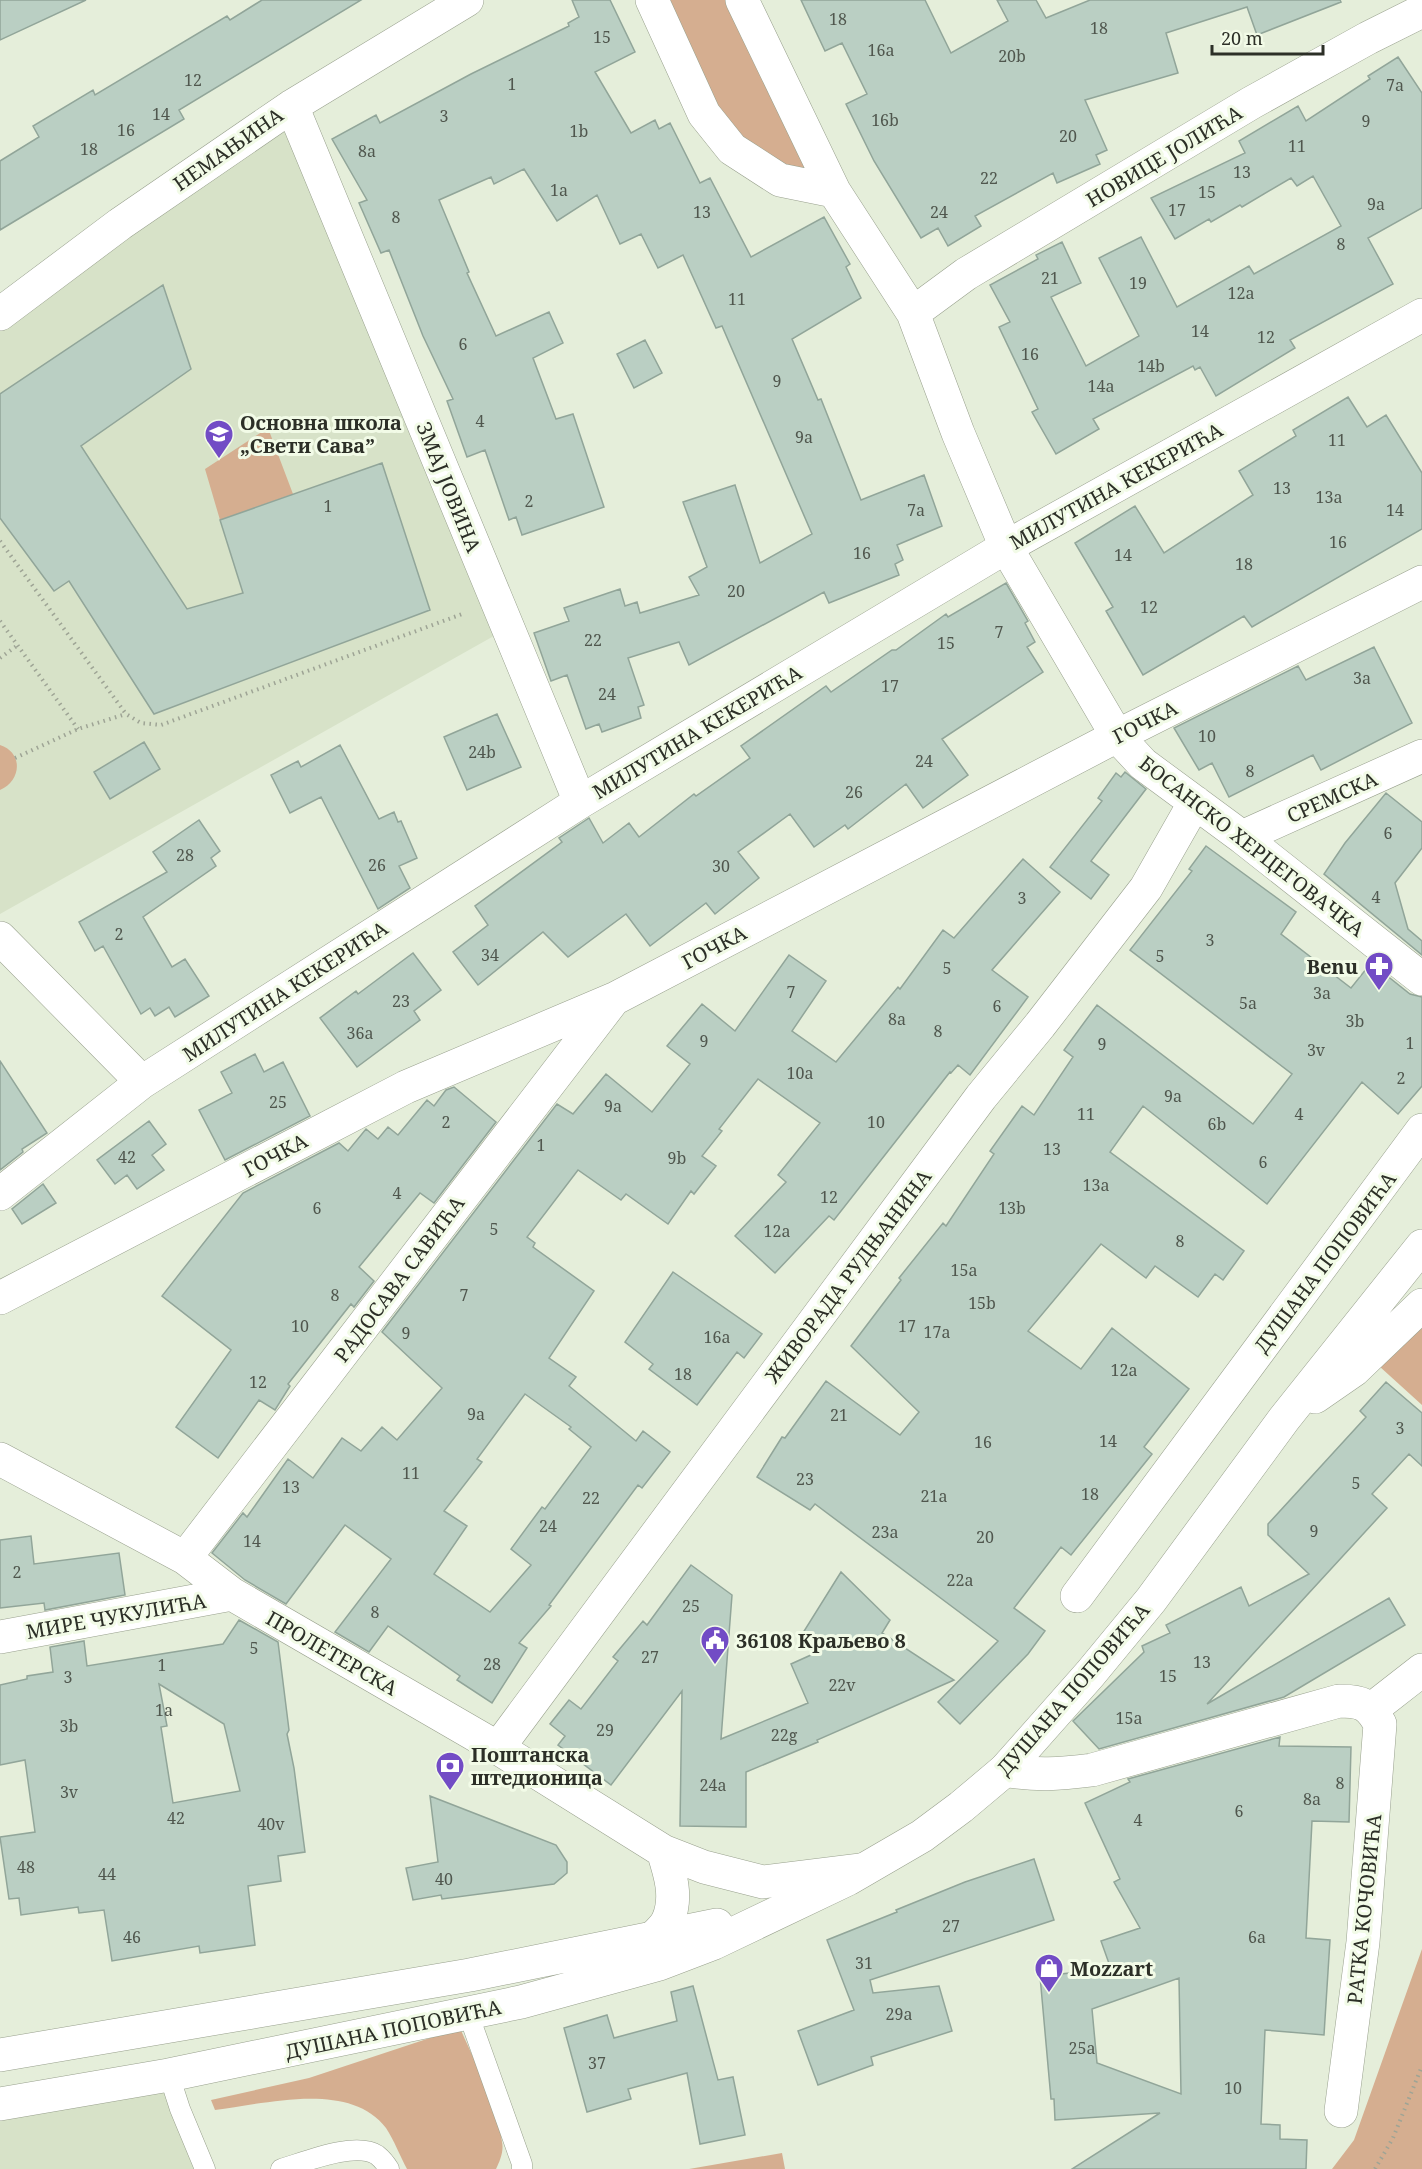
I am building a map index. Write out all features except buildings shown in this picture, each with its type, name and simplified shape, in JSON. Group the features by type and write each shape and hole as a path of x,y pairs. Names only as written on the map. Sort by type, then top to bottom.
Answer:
{"street":[{"name":"НЕМАЊИНА","path":"0,314 120,224 292,106 467,0"},
{"path":"652,0 704,114 732,149 780,180 834,191"},
{"name":"БОСАНСКО ХЕРЦЕГОВАЧКА","path":"742,0 834,191 913,313 958,432 1006,547 1117,736 1143,764 1242,837 1422,979"},
{"name":"НОВИЦЕ ЈОЛИЋА","path":"913,313 966,274 1251,103 1368,38 1422,11"},
{"name":"ЗМАЈ ЈОВИНА","path":"292,106 580,802"},
{"name":"МИЛУТИНА КЕКЕРИЋА","path":"0,1194 142,1082 580,802 1006,547 1422,315"},
{"name":"ГОЧКА","path":"0,1298 406,1087 614,999 1117,736 1422,582"},
{"name":"СРЕМСКА","path":"1242,837 1422,756"},
{"name":"ЖИВОРАДА РУДЊАНИНА","path":"498,1748 981,1097 1146,888 1195,801"},
{"path":"0,938 142,1082"},
{"name":"РАДОСАВА САВИЋА","path":"185,1558 614,999"},
{"name":"ДУШАНА ПОПОВИЋА","path":"1077,1596 1422,1130"},
{"name":"ДУШАНА ПОПОВИЋА","path":"0,2104 169,2075 521,2002 659,1964 714,1943 848,1879 922,1836 962,1807 1005,1770 1090,1674 1151,1600 1284,1419 1422,1246"},
{"name":"ДУШАНА ПОПОВИЋА","path":"1284,1419 1354,1370 1422,1305"},
{"name":"ПРОЛЕТЕРСКА","path":"0,1459 185,1558 232,1594 498,1748 663,1851 704,1867 764,1882 864,1870"},
{"name":"МИРЕ ЧУКУЛИЋА","path":"0,1637 232,1594"},
{"path":"1005,1770 1030,1775 1056,1775 1092,1770 1339,1701 1356,1701 1372,1709 1422,1670"},
{"name":"РАТКА КОЧОВИЋА","path":"1341,2110 1363,1942 1380,1724 1372,1709"},
{"path":"653,1938 668,1921 672,1905 673,1882 663,1851"},
{"name":"ДУШАНА ПОПОВИЋА","path":"0,2055 470,1975 775,1914"}],"lane":[{"path":"468,2013 522,2169"},
{"path":"169,2075 180,2109 205,2169"},
{"path":"281,2169 342,2151 357,2150 376,2154 389,2169"}],"path":[{"path":"0,541 126,714 141,723 161,725 496,602"},
{"path":"0,621 78,729"},
{"path":"0,658 18,645"},
{"path":"15,758 78,729 126,714"},
{"path":"1375,2169 1393,2138 1422,2066"}],"shaded area":[{"path":"652,0 742,0 834,191 732,149"},
{"name":"Основна школа „Свети Сава”","path":"292,106 508,628 0,914 0,316"},
{"path":"268,428 293,494 220,520 205,469"},
{"path":"0,745 13,754 17,767 12,780 0,790"},
{"path":"1422,1305 1422,1405 1368,1356"},
{"path":"1422,1949 1422,2169 1332,2169 1354,2140"},
{"path":"460,2028 485,2084 500,2128 502,2149 496,2169 407,2169 386,2128 370,2113 351,2104 329,2100 282,2100 215,2110 211,2100 309,2078"},
{"path":"169,2075 205,2169 0,2169 0,2104"},
{"path":"782,2153 785,2169 689,2169"}],"place":[{"name":"Основна школа „Свети Сава”","path":"219,460"},
{"name":"Benu","path":"1379,992"},
{"name":"36108 Краљево 8","path":"715,1666"},
{"name":"Поштанска штедионица","path":"450,1792"},
{"name":"Mozzart","path":"1049,1994"}]}
